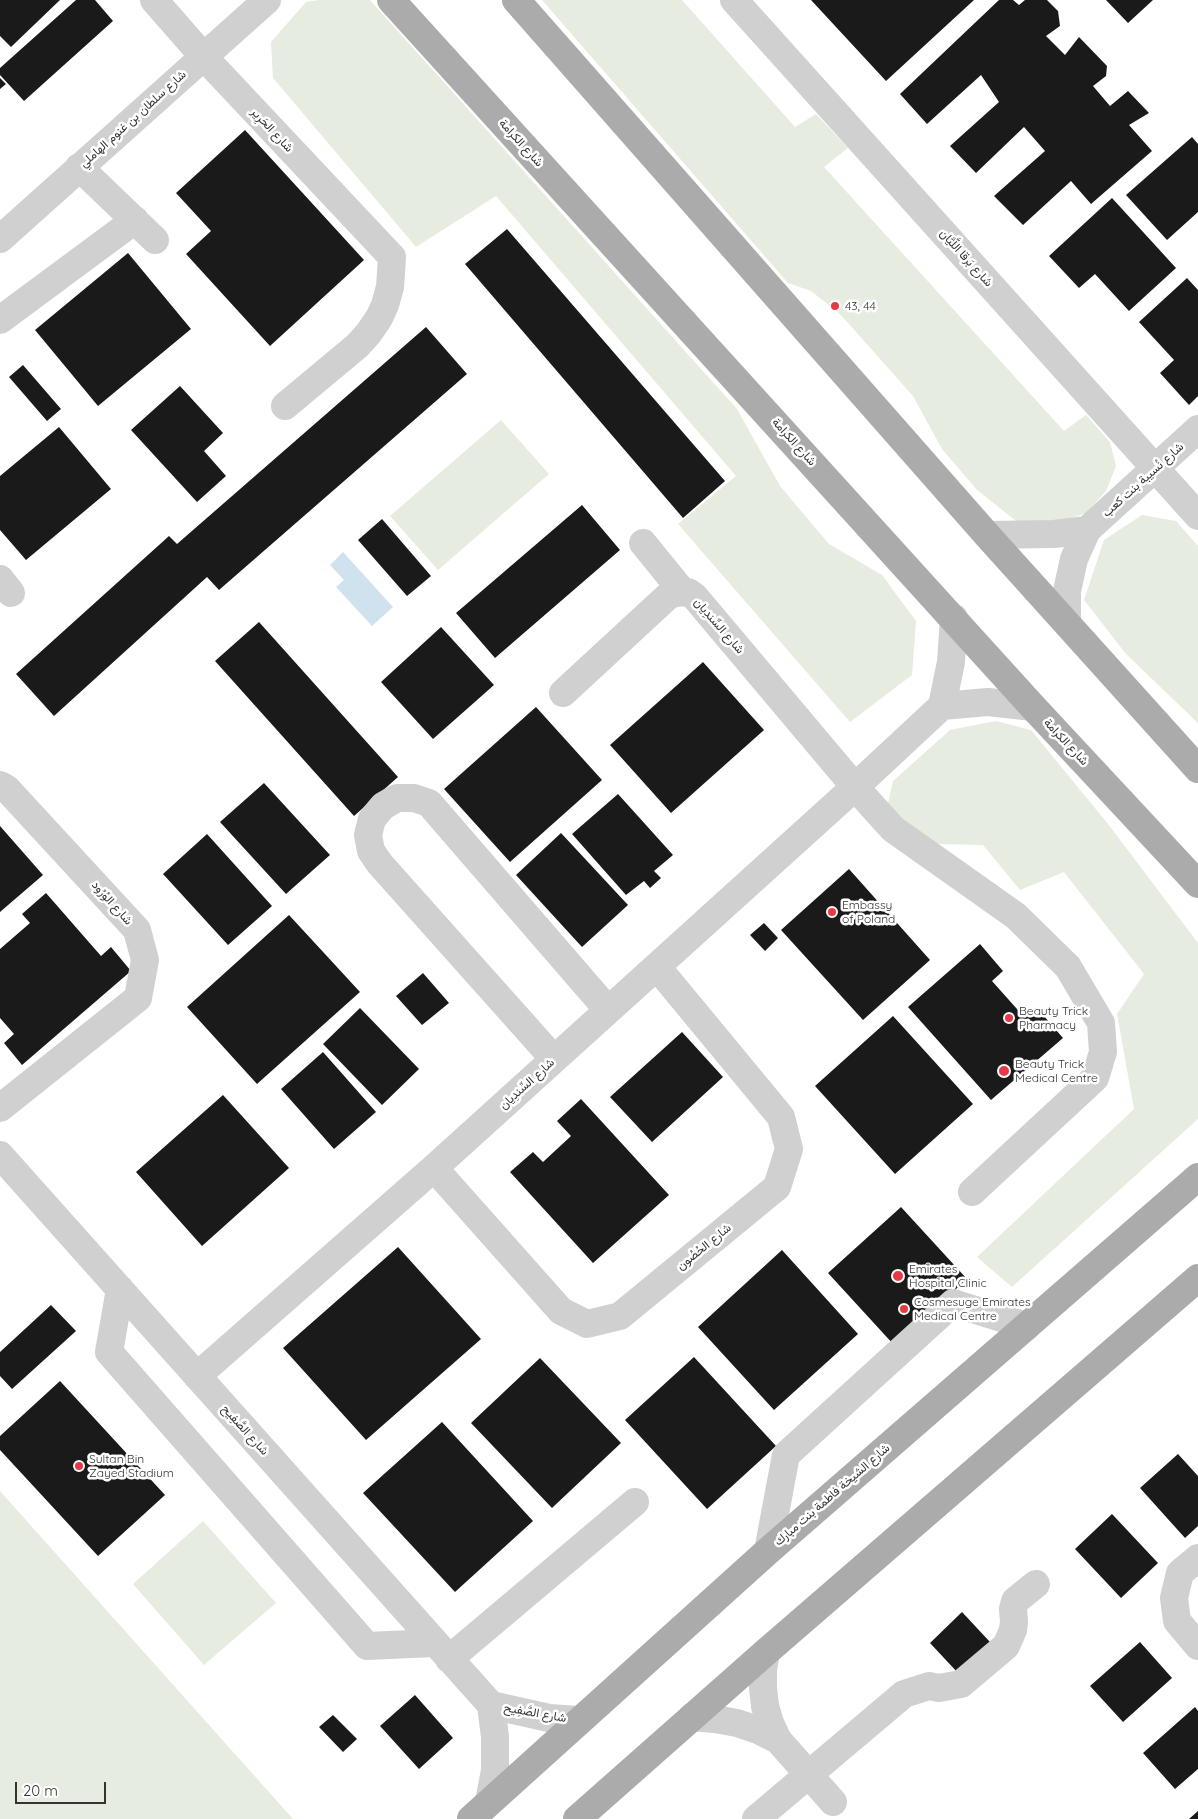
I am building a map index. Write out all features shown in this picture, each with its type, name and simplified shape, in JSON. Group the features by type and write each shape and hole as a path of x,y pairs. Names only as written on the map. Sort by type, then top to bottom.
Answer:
{"main road":[{"name":"شارع الكرامة","path":"391,0 1033,706 1198,884"},
{"path":"516,0 987,535 1198,769"},
{"name":"شارع الشيخة فاطمة بنت مبارك","path":"480,1811 768,1551 1198,1177"},
{"path":"588,1814 692,1717 1198,1278"}],"street":[{"name":"شارع الحَرِير","path":"154,0 203,56 392,257 390,287 385,305 368,334 357,346 285,406"},
{"name":"شارع سلطان بن غنوم الهاملي","path":"0,239 267,0"},
{"name":"شارع بَرقا اللَّيَّان","path":"734,0 1198,516"},
{"path":"79,167 155,240"},
{"path":"0,320 135,220"},
{"name":"شارع نُسيبة بنت كعب","path":"1067,623 1067,591 1074,559 1087,530 1198,430"},
{"path":"987,535 1021,536 1087,530"},
{"path":"643,542 682,591"},
{"name":"شارع السِّندِيان","path":"563,694 668,596 682,591 688,592 696,597 855,787"},
{"path":"954,618 952,662 942,706 988,702 1033,706"},
{"name":"شارع السِّندِيان","path":"197,1376 434,1168 942,706"},
{"name":"شارع الوُرُود","path":"0,785 8,789 137,930 144,960 138,998 0,1108"},
{"path":"855,787 893,829 1016,916 1068,967 1101,1023 1103,1052 1095,1078 972,1192"},
{"path":"554,1060 375,858 371,851 368,835 372,819 383,806 398,798 414,798 429,804 608,1010"},
{"name":"شارع الحُصُون","path":"434,1168 561,1311 587,1324 620,1316 778,1187 789,1149 781,1117 657,967"},
{"name":"شارع الصَّفِيح","path":"0,1155 491,1705 495,1738 495,1770 480,1811"},
{"path":"120,1289 109,1352 367,1646 442,1651 636,1502"},
{"path":"768,1551 786,1455 953,1303 1027,1326"},
{"path":"1198,1558 1180,1574 1174,1598 1177,1620 1198,1646"},
{"path":"756,1819 904,1694 929,1686 939,1688 960,1684 1006,1646 1011,1639 1013,1630 1015,1601 1036,1584"},
{"path":"766,1652 763,1670 765,1706 770,1723 778,1740 833,1802"},
{"name":"شارع الصَّفِيح","path":"491,1705 550,1718 579,1720"},
{"path":"692,1717 737,1723 758,1730 778,1740"}],"shaded area":[{"path":"319,0 370,0 737,409 780,486 829,544 882,575 916,621 912,675 850,722 678,524 736,476 496,196 416,247 273,78 271,42 306,2"},
{"path":"542,0 682,0 795,127 816,114 848,148 824,167 1064,431 1086,415 1110,442 1116,466 1106,491 1086,513 1051,525 1020,524 977,490 942,449 913,396 840,314 811,291 788,283"},
{"path":"501,420 549,474 438,570 390,516"},
{"path":"1142,515 1176,521 1198,546 1198,723 1126,654 1084,600 1104,540"},
{"path":"996,721 1031,730 1108,824 1198,943 1198,1119 1012,1287 977,1257 1134,1109 1117,1014 1144,974 1064,872 1020,890 983,845 939,844 916,834 887,808 893,781 950,730"},
{"path":"0,1491 293,1819 0,1819"},
{"path":"203,1521 276,1603 204,1665 133,1584"}],"water":[{"path":"343,552 393,607 372,626 336,587 344,580 330,565"}],"building":[{"path":"0,0 60,0 11,47 0,36"},
{"path":"76,0 95,0 113,21 24,101 0,75 0,68"},
{"path":"811,0 974,0 886,81"},
{"path":"999,0 1013,0 1019,5 1025,0 1047,0 1058,11 1060,26 1046,36 1065,55 1079,37 1107,66 1106,76 1093,86 1110,106 1128,91 1149,113 1129,125 1152,151 1091,204 1071,181 1023,225 994,196 1045,151 1024,127 976,173 950,146 999,102 981,75 927,124 900,94"},
{"path":"1106,0 1153,0 1128,23"},
{"path":"0,78 6,84 0,89"},
{"path":"245,130 364,260 270,346 186,254 211,231 176,193"},
{"path":"1192,137 1198,144 1198,212 1167,240 1126,195"},
{"path":"1112,198 1176,268 1129,311 1095,274 1079,288 1049,256"},
{"path":"507,229 725,481 683,518 465,264"},
{"path":"128,253 191,329 98,406 35,330"},
{"path":"1187,278 1198,290 1198,396 1189,405 1160,373 1174,360 1139,322"},
{"path":"426,327 467,374 219,590 207,577 54,716 16,674 169,536 177,544"},
{"path":"23,365 61,409 47,421 9,377"},
{"path":"180,386 223,433 204,451 226,476 197,502 131,430"},
{"path":"59,427 111,489 26,560 0,530 0,476"},
{"path":"582,505 620,550 495,658 456,613"},
{"path":"382,519 431,576 407,596 358,540"},
{"path":"259,622 398,777 354,816 215,661"},
{"path":"441,627 494,685 433,739 381,682"},
{"path":"703,662 764,730 671,813 610,745"},
{"path":"536,707 602,780 510,862 444,789"},
{"path":"264,783 330,855 286,894 220,822"},
{"path":"618,794 673,855 654,871 661,878 650,888 644,881 626,895 572,834"},
{"path":"0,826 43,875 0,912"},
{"path":"561,833 628,905 582,947 516,875"},
{"path":"207,834 272,906 228,945 163,874"},
{"path":"849,869 930,960 863,1020 781,930"},
{"path":"46,893 101,956 111,947 131,971 22,1065 4,1043 14,1034 0,1018 0,949 30,923 22,914"},
{"path":"289,915 360,992 257,1084 187,1007"},
{"path":"764,923 778,938 765,951 750,935"},
{"path":"980,944 1003,971 992,981 1025,1018 1037,1008 1063,1038 991,1100 908,1007"},
{"path":"423,973 449,1003 422,1025 396,996"},
{"path":"360,1008 419,1069 382,1105 323,1044"},
{"path":"893,1016 973,1104 895,1174 815,1086"},
{"path":"682,1032 723,1077 652,1142 610,1097"},
{"path":"323,1052 376,1112 334,1149 281,1089"},
{"path":"223,1095 289,1168 202,1246 136,1172"},
{"path":"581,1099 669,1195 593,1263 510,1172 533,1152 543,1162 571,1136 557,1121"},
{"name":"Emirates Hospital Clinic","path":"901,1207 967,1279 894,1345 828,1273"},
{"path":"398,1247 481,1339 366,1440 283,1348"},
{"path":"782,1250 858,1334 774,1410 698,1327"},
{"path":"51,1305 76,1331 12,1389 0,1376 0,1352"},
{"path":"694,1357 776,1446 707,1509 625,1420"},
{"path":"540,1358 621,1443 552,1508 471,1423"},
{"path":"60,1381 165,1495 98,1556 0,1450 0,1436"},
{"path":"442,1422 533,1521 455,1592 363,1493"},
{"path":"1178,1454 1198,1476 1198,1526 1185,1538 1140,1488"},
{"path":"1112,1514 1158,1563 1121,1598 1075,1549"},
{"path":"962,1612 990,1642 958,1673 930,1643"},
{"path":"1140,1642 1172,1678 1123,1722 1090,1686"},
{"path":"415,1695 453,1738 419,1769 380,1726"},
{"path":"1195,1707 1198,1711 1198,1769 1175,1789 1143,1753"},
{"path":"333,1715 357,1739 343,1752 319,1727"},
{"path":"1198,1811 1198,1819 1189,1819"}],"place":[{"name":"43, 44","path":"835,306"},
{"name":"Embassy of Poland","path":"832,912"},
{"name":"Beauty Trick Pharmacy","path":"1009,1018"},
{"name":"Beauty Trick Medical Centre","path":"1004,1071"},
{"name":"Emirates Hospital Clinic","path":"898,1276"},
{"name":"Cosmesuge Emirates Medical Centre","path":"904,1309"},
{"name":"Sultan Bin Zayed Stadium","path":"79,1466"}]}
